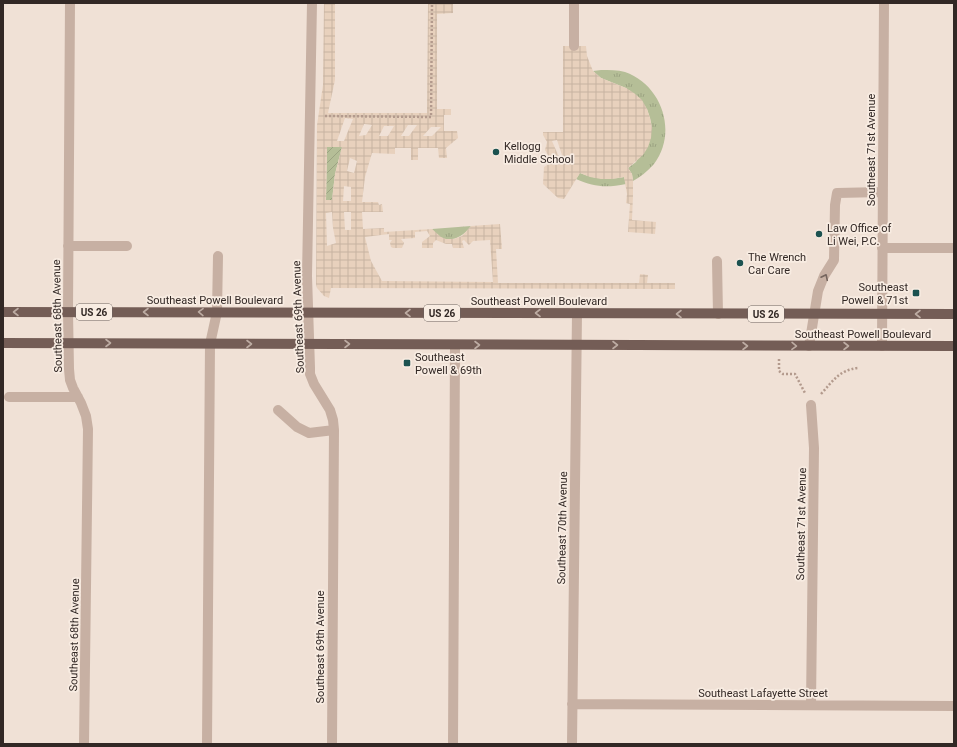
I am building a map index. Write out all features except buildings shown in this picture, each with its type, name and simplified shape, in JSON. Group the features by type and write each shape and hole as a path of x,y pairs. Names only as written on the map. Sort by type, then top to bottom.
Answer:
{"main road":[{"name":"Southeast Powell Boulevard","path":"3,312 954,314"},
{"name":"Southeast Powell Boulevard","path":"3,343 954,346"}],"street":[{"name":"Southeast 68th Avenue","path":"70,3 68,246 70,380 86,416 88,429 84,744"},
{"name":"Southeast 69th Avenue","path":"312,3 307,276 308,344 310,374 314,384 330,410 334,430 332,744"},
{"path":"574,3 574,46"},
{"name":"Southeast 71st Avenue","path":"882,346 884,3"},
{"path":"809,346 818,291 824,276 834,260 835,205 837,193 882,192"},
{"path":"68,246 127,246"},
{"path":"882,248 954,248"},
{"path":"207,744 210,344 218,312 218,256"},
{"path":"717,261 718,314"},
{"name":"Southeast 70th Avenue","path":"572,744 577,313"},
{"path":"453,744 455,345"},
{"path":"9,397 78,397"},
{"name":"Southeast 71st Avenue","path":"811,406 814,448 811,705"},
{"path":"278,410 296,427 309,433 334,430"},
{"name":"Southeast Lafayette Street","path":"572,704 954,706"}],"path":[{"path":"325,116 431,116 432,3"},
{"path":"779,346 779,371 783,374 795,374 811,406 839,374 850,369 858,368"}],"green space":[{"path":"593,71 622,71 638,78 649,87 657,98 662,111 665,124 665,138 661,151 652,167 633,181 632,174 628,168 636,162 652,128 650,118 647,109 626,88 601,78"},
{"path":"327,147 342,147 335,174 332,200 326,200"},
{"path":"580,173 591,177 602,178 624,177 626,184 606,186 589,184 576,179"},
{"path":"471,226 462,235 452,239 441,238 432,229"}],"shaded area":[{"path":"324,3 335,3 335,80 328,113 427,113 428,3 453,3 453,13 437,14 437,109 451,109 451,115 444,115 444,131 457,131 458,138 446,148 447,158 439,158 438,148 418,148 418,160 411,160 411,148 395,148 395,154 372,153 365,177 362,202 378,202 379,205 382,204 383,212 362,212 363,229 384,228 384,232 432,229 441,237 446,239 454,239 462,236 471,226 500,224 502,249 496,249 498,283 639,283 640,274 648,275 647,283 675,283 675,289 331,288 329,298 324,296 317,288 316,284 317,125 323,85","holes":["345,118 353,119 344,141 337,141","364,124 372,125 366,135 359,136","408,125 417,125 409,136 401,136","384,126 394,126 388,136 379,136","431,127 441,127 432,136 423,136","327,147 342,147 335,174 332,200 326,200","350,158 357,161 354,173 347,171","344,186 351,187 351,201 343,201","332,212 336,243 327,246 326,213","344,212 351,212 351,230 345,230","427,231 430,236 422,242 422,248 433,248 433,243 436,240 446,244 452,244 453,248 464,248 462,241 464,240 469,245 473,241 490,240 493,282 382,281 371,261 365,237 389,234 389,240 392,240 390,243 391,247 393,248 402,248 404,243 401,239 415,238 415,232"]},
{"path":"563,46 586,46 587,56 593,71 601,78 626,88 634,93 642,100 647,109 652,128 651,138 643,155 628,168 632,174 633,181 632,220 656,222 655,234 628,232 630,204 626,203 627,194 624,177 601,179 580,173 564,199 558,198 543,184 544,167 552,162 545,150 547,142 543,132 563,132","holes":["557,140 562,155 559,157 552,141"]}],"place":[{"name":"Kellogg Middle School","path":"496,152"},
{"name":"Law Office of Li Wei, P.C.","path":"819,234"},
{"name":"The Wrench Car Care","path":"740,263"},
{"name":"Southeast Powell & 71st","path":"916,293"},
{"name":"Southeast Powell & 69th","path":"407,363"}]}
